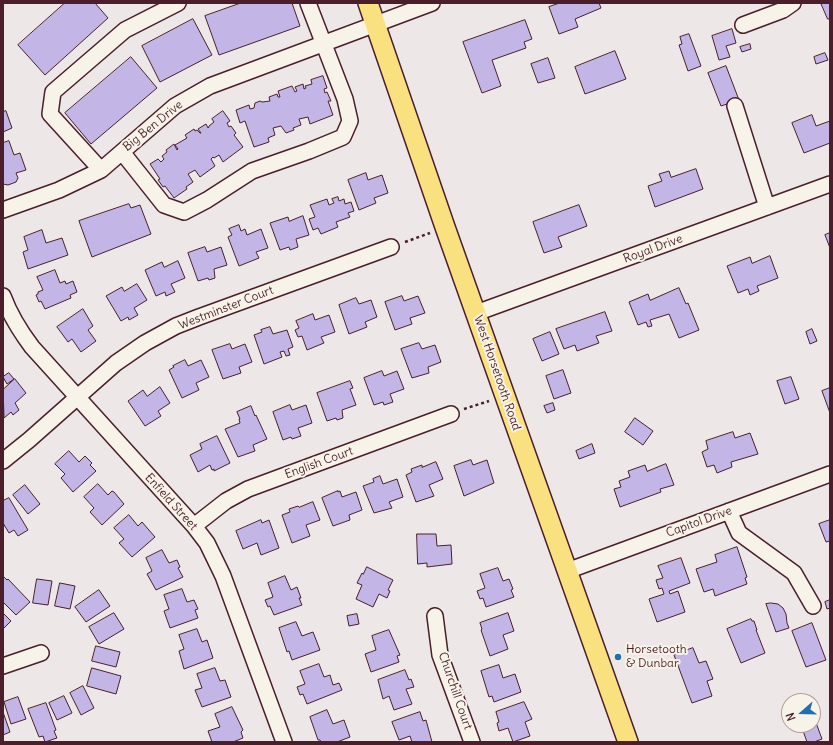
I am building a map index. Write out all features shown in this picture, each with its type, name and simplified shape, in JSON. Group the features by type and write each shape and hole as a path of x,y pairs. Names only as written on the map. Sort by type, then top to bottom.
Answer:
{"main road":[{"name":"West Horsetooth Road","path":"368,3 445,227 628,742"}],"street":[{"path":"101,170 50,114 53,92 125,30 178,3"},
{"path":"122,152 164,205 184,212 208,200 252,171 309,151 343,137 350,121 345,99 308,3"},
{"name":"Big Ben Drive","path":"3,210 59,190 101,170 174,106 210,86 432,3"},
{"path":"743,25 783,10 793,3"},
{"path":"735,106 767,207"},
{"name":"Royal Drive","path":"476,314 830,184"},
{"name":"Westminster Court","path":"3,461 116,363 145,343 176,326 391,247"},
{"name":"Enfield Street","path":"3,296 19,330 32,347 194,526 207,543 223,576 284,742"},
{"name":"English Court","path":"194,526 226,501 248,489 451,414"},
{"name":"Capitol Drive","path":"567,570 830,474"},
{"path":"730,511 739,533 794,573 813,606"},
{"name":"Churchill Court","path":"435,616 440,655 472,742"},
{"path":"3,666 41,652"}],"path":[{"path":"391,247 445,227"},
{"path":"451,414 505,396"}],"building":[{"path":"65,3 95,3 108,18 45,75 18,45"},
{"path":"241,3 292,3 300,26 219,55 205,16"},
{"path":"560,3 599,3 601,8 575,19 578,27 559,34 549,7"},
{"path":"821,3 830,3 830,19 828,19"},
{"path":"193,19 212,55 160,82 142,46"},
{"path":"525,20 532,39 524,42 526,48 492,60 501,86 482,93 463,42"},
{"path":"732,29 736,43 726,46 730,57 719,60 712,36"},
{"path":"689,34 701,66 688,71 679,45 682,44 680,37"},
{"path":"750,44 751,49 742,52 740,47"},
{"path":"615,51 626,79 585,94 575,67"},
{"path":"825,53 828,60 816,64 814,57"},
{"path":"131,57 157,88 91,144 65,113"},
{"path":"548,58 555,78 538,83 531,64"},
{"path":"726,66 739,100 721,106 708,73"},
{"path":"323,76 327,88 324,89 325,93 327,92 331,101 328,101 333,115 310,124 308,117 299,119 301,125 286,133 281,126 273,128 275,135 268,138 269,142 254,147 245,121 240,123 236,110 249,105 250,109 254,108 255,103 260,101 270,101 269,97 277,94 278,97 280,97 278,91 292,86 295,92 297,91 295,87 303,84 304,89 306,88 305,86 312,84 311,80"},
{"path":"6,111 12,128 3,132 3,112"},
{"path":"223,111 230,121 227,123 229,127 231,126 236,133 234,135 243,147 223,162 219,155 214,158 213,157 211,159 215,166 200,177 195,170 188,174 193,182 186,187 187,189 174,198 165,186 163,187 158,180 160,179 150,164 158,159 161,162 164,159 162,156 167,152 166,150 174,144 177,150 178,149 175,145 187,138 185,135 194,129 195,131 197,130 201,133 198,129 206,124 208,128 214,122 212,119"},
{"path":"812,115 816,126 830,121 830,143 804,153 792,123"},
{"path":"9,141 14,155 20,153 26,170 16,173 18,178 16,182 8,185 3,184 3,143"},
{"path":"696,169 703,189 655,207 648,186 662,181 659,174 669,171 671,177"},
{"path":"366,173 368,180 382,175 388,193 374,198 376,203 359,210 348,180"},
{"path":"338,197 339,201 344,199 345,204 351,202 354,211 348,213 350,217 336,222 338,227 321,234 318,228 313,230 309,219 315,217 310,205 327,199 329,205 334,203 332,199"},
{"path":"129,204 131,208 140,205 151,234 92,257 79,221"},
{"path":"579,205 587,226 558,237 562,247 544,253 533,222"},
{"path":"303,216 309,235 296,239 298,247 290,250 289,247 280,250 270,223 288,217 289,221"},
{"path":"239,225 241,231 245,229 247,235 261,229 268,248 256,252 259,258 239,266 228,237 232,235 229,229"},
{"path":"42,230 46,243 62,238 68,255 28,269 23,252 28,250 24,237"},
{"path":"830,233 830,248 825,235"},
{"path":"205,247 207,252 221,247 227,265 214,269 215,278 209,280 208,278 198,281 188,253"},
{"path":"770,256 778,278 757,286 759,291 750,295 748,289 738,293 727,266 750,257 752,263"},
{"path":"178,261 185,278 171,284 175,292 166,296 165,292 156,296 145,270 162,262 164,267"},
{"path":"55,270 60,283 65,281 66,284 73,281 77,292 70,295 71,298 45,309 41,301 39,302 36,295 38,292 43,290 37,277"},
{"path":"137,284 147,300 134,308 138,315 129,320 128,317 121,321 106,296 122,287 124,291"},
{"path":"679,288 686,304 688,303 699,330 679,338 669,314 650,320 652,326 648,327 646,322 638,325 629,302 648,294 650,300"},
{"path":"402,296 404,301 418,296 425,313 410,318 412,324 395,330 385,302"},
{"path":"356,298 359,304 371,300 377,317 365,322 367,327 349,334 339,305"},
{"path":"83,309 93,326 88,330 96,341 81,352 72,339 68,342 57,327"},
{"path":"605,312 612,331 596,336 599,343 577,351 575,345 564,349 556,329"},
{"path":"313,314 315,320 329,315 335,332 321,337 324,343 307,350 302,336 298,337 295,330 299,328 296,321"},
{"path":"270,327 273,334 287,330 293,347 288,349 290,355 286,356 284,351 280,352 282,357 264,364 254,335 262,332 261,330"},
{"path":"812,329 817,341 810,344 806,332"},
{"path":"550,332 559,354 542,361 533,339"},
{"path":"419,343 422,349 435,345 441,362 428,367 429,373 412,378 401,349"},
{"path":"230,344 232,349 245,344 252,362 239,367 241,373 223,379 212,350"},
{"path":"185,360 188,366 201,360 209,377 196,383 199,390 182,398 169,370 174,367 173,366"},
{"path":"563,370 571,393 554,399 546,376"},
{"path":"382,371 384,376 397,371 404,389 390,394 393,402 384,405 383,402 374,405 364,378"},
{"path":"9,373 14,379 7,384 3,377"},
{"path":"791,377 799,399 785,404 777,381"},
{"path":"15,379 26,393 15,403 19,410 13,415 11,412 4,418 3,387 4,388"},
{"path":"350,381 353,388 350,389 356,405 342,410 343,418 337,420 336,418 327,421 317,393"},
{"path":"160,387 170,403 158,411 161,416 145,426 128,401 143,390 147,396"},
{"path":"830,388 830,413 822,391"},
{"path":"553,403 555,410 547,413 544,406"},
{"path":"290,405 292,410 306,405 312,423 298,428 301,436 283,440 273,412"},
{"path":"251,406 267,439 253,445 255,451 238,457 225,429 240,423 237,412"},
{"path":"635,418 653,431 643,445 625,432"},
{"path":"733,432 735,438 750,433 758,454 731,462 732,467 717,473 714,465 707,467 702,452 708,449 706,441"},
{"path":"217,436 230,463 214,471 210,465 198,472 190,455 202,449 200,444"},
{"path":"592,444 595,453 579,459 576,451"},
{"path":"69,451 79,462 85,456 92,463 90,465 96,471 73,492 61,478 65,474 55,464"},
{"path":"471,460 473,465 487,460 494,483 464,496 454,466"},
{"path":"436,462 443,479 429,485 434,496 416,502 406,475 412,472 411,469"},
{"path":"666,464 674,485 660,489 661,492 620,507 614,489 621,487 619,481 630,477 628,471 645,465 647,471"},
{"path":"380,476 383,484 397,479 403,497 389,502 392,508 374,513 363,486 374,482 373,479"},
{"path":"98,484 108,495 112,491 114,492 124,504 102,525 90,512 94,508 84,497"},
{"path":"25,485 40,504 28,514 13,495"},
{"path":"340,491 342,497 356,492 362,510 349,515 350,520 333,526 322,498"},
{"path":"9,498 28,530 18,536 14,530 9,533 3,523 3,501"},
{"path":"313,502 320,520 306,525 310,536 292,543 282,515 290,512 289,509"},
{"path":"129,515 138,526 142,522 155,537 132,557 119,543 124,539 114,528"},
{"path":"261,520 262,523 269,520 279,548 261,555 257,543 243,549 236,531"},
{"path":"830,520 830,541 826,542 819,524"},
{"path":"417,534 436,534 437,546 451,545 452,564 427,567 427,563 418,564"},
{"path":"737,547 747,577 745,578 747,584 715,596 713,589 704,592 696,569 717,562 715,555"},
{"path":"162,550 169,563 177,560 180,567 178,568 183,577 156,590 147,574 152,571 146,558"},
{"path":"681,558 690,583 669,591 670,594 678,591 685,612 657,622 649,599 664,594 662,588 659,589 656,580 663,578 658,566"},
{"path":"367,567 393,580 388,590 390,591 387,598 379,594 373,607 356,599 362,585 357,583"},
{"path":"498,568 503,581 509,579 514,597 486,607 483,598 480,599 477,591 485,588 480,574"},
{"path":"3,576 7,580 8,579 30,602 16,615 3,602"},
{"path":"285,576 291,590 297,587 302,605 274,615 270,606 268,607 265,600 273,597 268,583"},
{"path":"37,579 52,581 48,605 33,603"},
{"path":"60,583 75,586 70,609 55,606"},
{"path":"182,589 187,602 194,600 198,609 195,610 198,618 170,628 164,611 169,609 164,595"},
{"path":"99,590 110,606 86,622 75,607"},
{"path":"830,600 830,608 827,609 825,602"},
{"path":"766,604 778,604 783,608 789,628 776,632"},
{"path":"3,613 11,621 3,629"},
{"path":"114,613 124,629 99,644 89,627"},
{"path":"508,613 514,631 503,635 508,649 490,656 480,623"},
{"path":"357,614 359,624 349,626 347,616"},
{"path":"751,619 754,621 765,653 741,663 727,629"},
{"path":"296,622 302,636 313,632 320,650 292,660 289,651 287,652 279,628"},
{"path":"812,623 826,660 806,667 792,631"},
{"path":"197,629 202,642 207,640 213,658 184,669 179,651 184,649 179,635"},
{"path":"389,630 400,655 397,656 399,662 371,672 365,654 376,650 372,636"},
{"path":"96,646 120,652 116,667 92,661"},
{"path":"693,648 699,663 706,661 713,679 707,681 712,696 692,703 674,655"},
{"path":"319,664 324,677 330,675 333,685 339,683 342,690 307,704 303,694 300,695 297,687 305,684 300,671"},
{"path":"499,665 503,678 515,674 521,692 494,702 492,696 489,697 481,671"},
{"path":"92,668 121,676 116,694 87,686"},
{"path":"215,668 220,681 225,680 231,697 202,707 195,690 202,688 197,674"},
{"path":"405,670 414,687 406,689 412,704 394,710 389,696 383,699 378,680"},
{"path":"83,686 94,708 81,715 70,693"},
{"path":"64,696 72,713 57,720 49,703"},
{"path":"18,697 26,719 11,724 4,702"},
{"path":"524,702 532,719 525,722 530,736 513,742 508,728 499,731 497,723 499,722 496,712"},
{"path":"46,703 56,730 54,731 57,738 45,742 43,736 39,737 28,709"},
{"path":"232,707 243,730 241,732 243,738 233,742 212,742 208,731 220,727 215,714"},
{"path":"327,710 333,724 344,720 350,737 337,742 321,742 318,740 310,717"},
{"path":"3,712 10,732 3,735"},
{"path":"420,712 423,721 426,720 432,742 412,742 410,736 399,740 392,722"},
{"path":"804,733 820,733 822,739 814,742 807,742"}],"place":[{"name":"Horsetooth & Dunbar","path":"618,657"}]}
